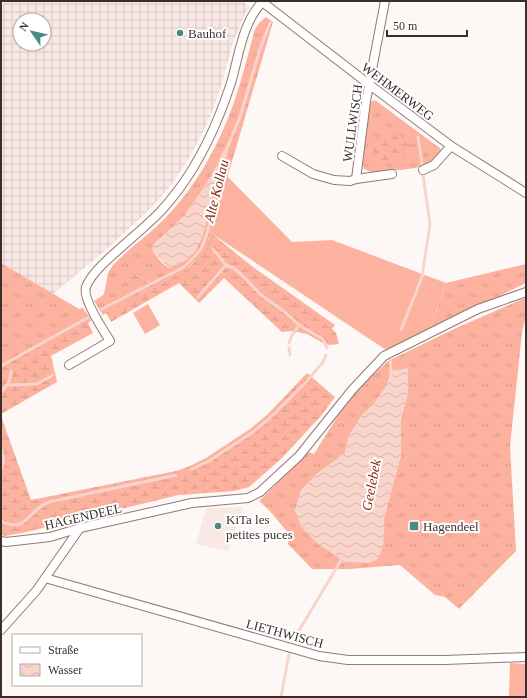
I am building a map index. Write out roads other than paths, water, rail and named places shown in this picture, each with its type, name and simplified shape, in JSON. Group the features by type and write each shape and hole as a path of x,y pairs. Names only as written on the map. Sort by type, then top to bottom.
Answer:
{"street":[{"name":"WEHMERWEG","path":"261,1 451,146 526,193"},
{"path":"69,365 110,341 88,303 85,295 85,288 95,273 111,256 159,213 179,189 200,157 225,101 247,26 261,1"},
{"name":"WULLWISCH","path":"356,179 366,101 385,1"},
{"path":"423,170 434,165 451,146"},
{"path":"282,156 313,174 334,180 350,181 392,174"},
{"name":"HAGENDEEL","path":"1,541 6,542 50,537 80,528 192,503 248,498 260,492 299,456 352,390 384,356 478,309 526,292"},
{"path":"1,630 36,591 80,528"},
{"name":"LIETHWISCH","path":"45,578 319,656 348,660 445,660 526,657"}],"water":[{"path":"218,164 220,165 207,220 198,245 194,252 187,258 177,265 169,268 153,252 152,249 154,244 184,216"},
{"path":"408,368 408,393 401,419 401,455 384,518 383,546 379,558 370,563 346,562 316,542 302,528 295,511 301,492 317,474 345,453 349,436 362,415 374,404 387,385 391,371"}],"waterway":[{"name":"Alte Kollau","path":"102,309 184,267 201,249 207,234 227,148 240,117 260,49 270,23"},
{"name":"Geelebek","path":"418,137 422,164"},
{"name":"Alte Kollau","path":"219,164 225,151"},
{"name":"Geelebek","path":"401,330 422,277 430,224 423,174"},
{"path":"213,249 226,265 241,274 261,295 285,312 299,325 321,338 327,348"},
{"path":"198,297 226,265"},
{"name":"Alte Kollau","path":"1,366 89,317"},
{"path":"289,343 299,325"},
{"path":"289,348 290,355"},
{"path":"192,469 209,461 253,432 271,417 307,381 323,362 326,355"},
{"name":"Geelebek","path":"390,360 391,375"},
{"path":"1,392 8,383 11,371"},
{"path":"8,385 37,384 53,375"},
{"path":"1,449 3,457 1,470"},
{"path":"1,521 8,524 19,524 41,506 49,502 176,475"},
{"name":"Geelebek","path":"294,639 343,557"},
{"name":"Geelebek","path":"281,697 289,654"}],"place":[{"name":"Bauhof","path":"180,33"},
{"name":"KiTa les petites puces","path":"218,526"},
{"name":"Hagendeel","path":"414,526"}]}
